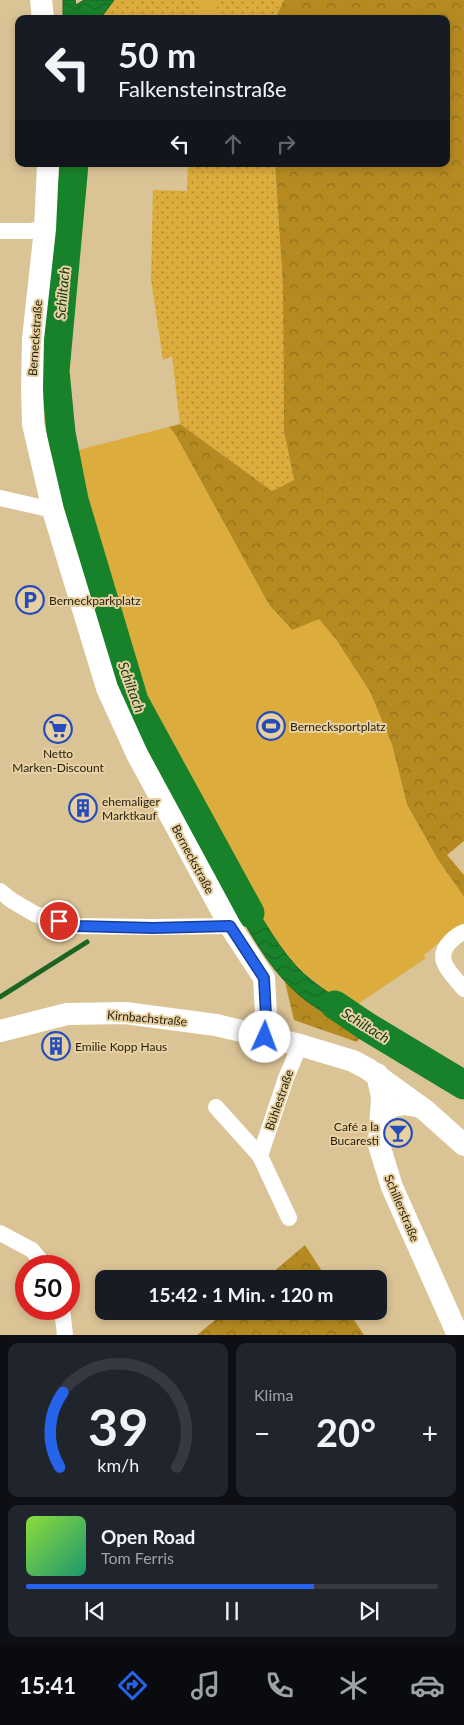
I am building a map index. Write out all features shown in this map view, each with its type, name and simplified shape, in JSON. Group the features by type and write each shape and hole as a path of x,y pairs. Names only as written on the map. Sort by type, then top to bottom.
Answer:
{"main road":[{"path":"41,0 43,15"},
{"name":"Berneckstraße","path":"48,167 45,229 34,338 32,386 33,424 53,510 107,688 136,754 230,926 264,978 265,1037"},
{"name":"Kirnbachstraße","path":"0,1031 67,1014 125,1013 216,1025 265,1037"},
{"path":"265,1037 353,1061 377,1074 426,1111 464,1145"},
{"name":"Schillerstraße","path":"377,1074 382,1097 379,1145 392,1187 458,1335"}],"street":[{"path":"0,231 30,232 45,229"},
{"path":"0,498 53,510"},
{"path":"0,891 35,914 76,926 153,928 230,926"},
{"path":"464,932 444,948 443,954 444,965 464,989"},
{"name":"Bühlestraße","path":"260,1156 286,1078 300,1045"},
{"path":"216,1107 260,1156 289,1218"},
{"path":"379,1125 392,1109 404,1107 426,1111"},
{"path":"0,1234 32,1250 36,1255"},
{"path":"63,1320 65,1335"}],"shaded area":[{"path":"114,0 284,0 277,15 103,15"},
{"path":"216,0 218,15 200,15 199,1"},
{"path":"188,167 275,167 283,287 284,431 294,480 272,491 180,424 172,356 163,360 151,280 153,190 187,191"},
{"name":"Bernecksportplatz","path":"169,427 176,436 269,605 292,630 319,619 335,638 370,692 392,745 407,805 438,860 464,897 464,927 446,937 424,955 426,958 352,1008 326,991 297,967 275,939 238,876 146,706 74,451"}],"green space":[{"path":"284,0 464,0 464,841 447,855 464,875 464,897 438,860 407,805 392,745 370,692 335,638 293,631 269,605 176,436 169,427 180,424 272,491 294,480 284,431 283,287 275,167 450,167 450,15 277,15"},
{"path":"285,982 315,1008 361,1035 357,1042 294,1020"},
{"path":"305,1245 321,1270 276,1270"},
{"path":"215,1320 354,1320 364,1335 197,1335"}],"water":[{"path":"63,0 75,0 76,5 84,0 114,0 103,15 63,15"},
{"path":"238,876 272,934 296,966 322,988 371,1019 361,1035 320,1011 299,995 273,967 251,935 223,884"},
{"path":"380,1023 464,1074 464,1094 370,1039"}],"waterway":[{"name":"Schiltach","path":"74,167 55,371 61,433 74,500 134,701 250,913"},
{"path":"0,997 87,942"},
{"name":"Schiltach","path":"335,1005 366,1026 464,1085"}],"place":[{"name":"Berneckparkplatz","path":"30,600"},
{"name":"Bernecksportplatz","path":"271,726"},
{"name":"Netto Marken-Discount","path":"58,729"},
{"name":"ehemaliger Marktkauf","path":"83,808"},
{"name":"Emilie Kopp Haus","path":"56,1046"},
{"name":"Café a la Bucaresti","path":"398,1133"}],"route":[{"path":"59,921 76,926 153,928 230,926 264,978 265,1037"}]}
